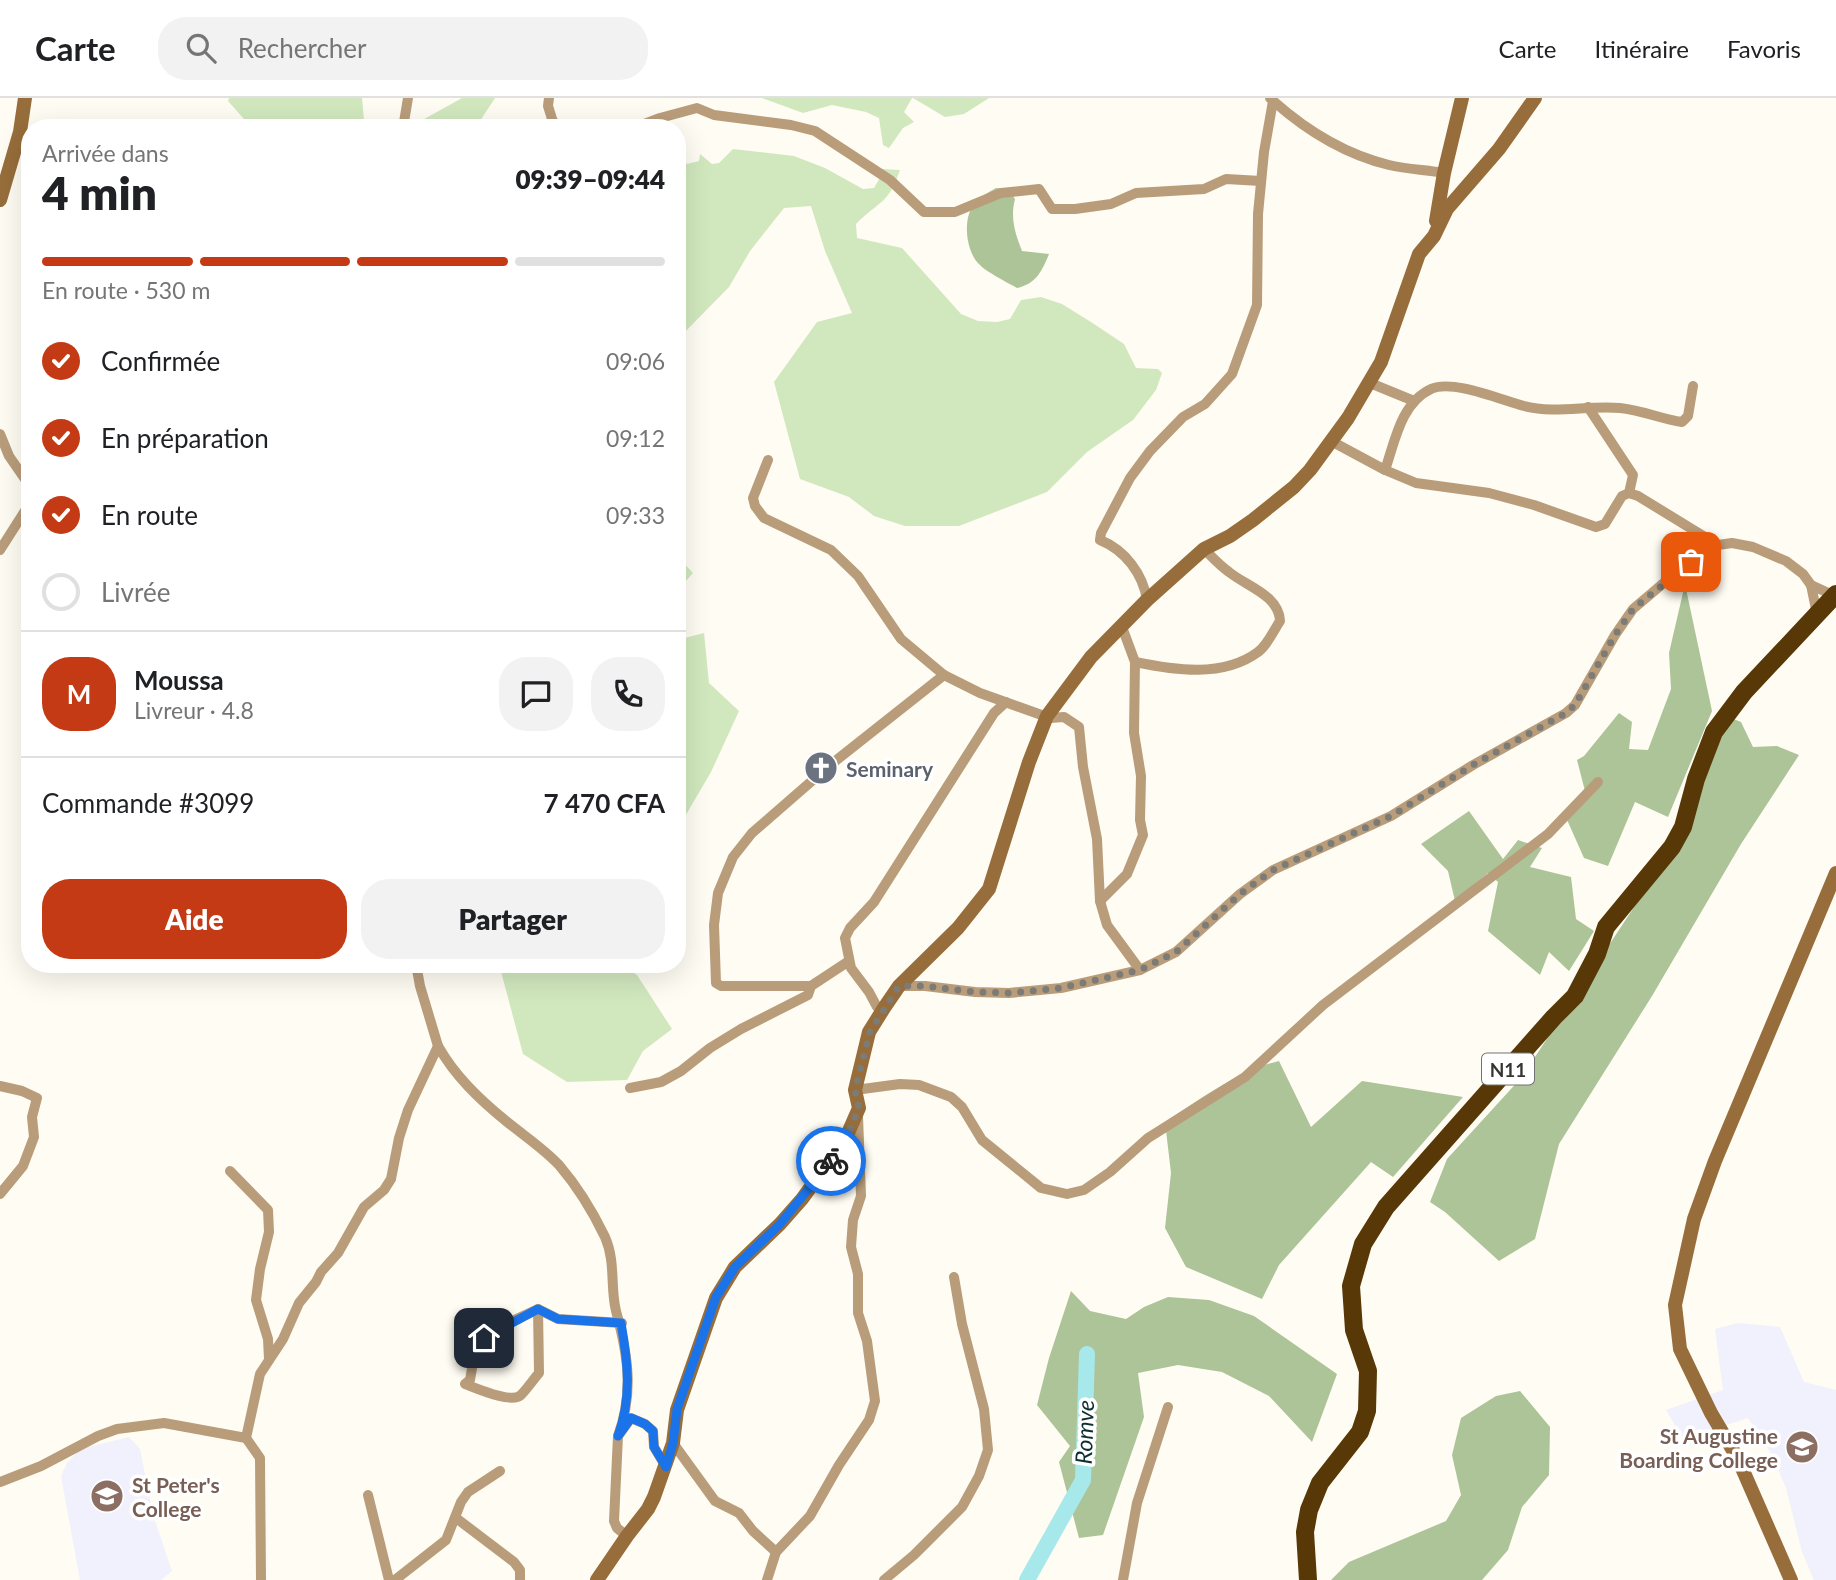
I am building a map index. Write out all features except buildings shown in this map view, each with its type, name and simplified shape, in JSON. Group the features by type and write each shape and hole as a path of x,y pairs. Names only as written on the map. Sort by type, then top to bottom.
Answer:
{"highway":[{"name":"N11","path":"1308,1580 1305,1531 1309,1510 1320,1483 1360,1432 1367,1411 1368,1371 1354,1330 1351,1286 1363,1244 1386,1207 1554,1017 1576,996 1597,954 1605,927 1672,846 1683,827 1696,779 1714,732 1744,692 1835,595"}],"main road":[{"path":"22,119 25,98"},
{"path":"1434,236 1444,173 1462,98"},
{"path":"597,1580 648,1509 666,1467 673,1443 677,1409 716,1297 735,1267 780,1224 845,1140 859,1108 855,1090 870,1032 884,1008 899,986 958,928 989,889 1046,716 1091,657 1147,600 1204,549 1230,536 1294,487 1331,441 1370,383 1389,343 1419,254 1434,236 1447,209 1499,149 1535,98"},
{"path":"0,200 21,125"},
{"path":"1791,1580 1738,1459 1711,1413 1680,1349 1675,1305 1694,1219 1710,1172 1836,873"}],"street":[{"path":"404,119 408,98"},
{"path":"549,98 548,106 552,119"},
{"path":"1271,100 1297,121 1348,152 1390,165 1444,173"},
{"path":"1147,600 1144,584 1133,566 1113,545 1100,540 1101,533 1130,478 1150,451 1183,417 1205,404 1232,374 1257,305 1258,214 1271,100"},
{"path":"657,119 697,108 714,115 791,125 815,131 890,180 924,212 955,212 1001,193 1025,190 1040,189 1052,209 1075,209 1111,204 1136,193 1204,189 1226,179 1261,181"},
{"path":"1370,383 1414,401"},
{"path":"1385,470 1406,411 1414,401 1439,386 1496,397 1527,407 1630,409 1682,422 1688,416 1693,386"},
{"path":"1588,407 1633,475 1629,493"},
{"path":"0,434 9,456 21,473"},
{"path":"1331,441 1416,483 1489,493 1534,505 1596,527 1605,524 1622,496 1629,493 1718,545"},
{"path":"768,460 753,498 755,506 764,518 831,550 858,576 901,639 944,675 980,693 1046,716 1064,718 1079,727 1083,767 1097,839 1100,901 1107,925 1140,970"},
{"path":"0,550 21,517"},
{"path":"899,986 1009,993 1061,988 1140,970 1176,952 1240,894 1273,870 1391,816 1473,765 1566,713 1575,705 1633,609 1679,570 1718,545 1732,543 1786,561 1803,574 1811,585 1817,614"},
{"path":"1135,662 1169,669 1205,670 1237,662 1259,652 1280,621 1280,615 1262,592 1229,573 1204,549"},
{"path":"1811,585 1835,595"},
{"path":"1100,901 1127,874 1143,835 1140,820 1141,776 1134,733 1135,662 1122,627"},
{"path":"849,961 811,986 721,986 716,983 714,925 718,892 733,857 752,833 829,766 944,675"},
{"path":"884,1008 877,1007 849,961 845,938 850,928 874,902 994,713 1006,702"},
{"path":"855,1090 900,1084 919,1085 951,1097 962,1107 982,1140 1041,1188 1067,1194 1084,1190 1110,1172 1148,1138 1245,1077 1323,1004 1548,834 1598,782"},
{"path":"418,973 438,1046 472,1093 558,1165 590,1209 606,1240 614,1272 616,1310 621,1323 628,1381 625,1415 618,1436 614,1521 617,1528 627,1536"},
{"path":"630,1088 661,1082 681,1071 710,1048 741,1029 808,995 811,986"},
{"path":"246,1438 260,1374 283,1339 299,1303 338,1253 364,1207 384,1190 391,1179 408,1110 438,1046"},
{"path":"0,1194 23,1166 34,1137 32,1117 37,1098 22,1091 1,1089"},
{"path":"766,1580 776,1552 810,1516 869,1420 874,1401 867,1341 858,1313 858,1274 850,1247 853,1220 861,1196 859,1108"},
{"path":"230,1171 268,1210 269,1232 256,1300 268,1339 269,1359"},
{"path":"884,1580 937,1534 962,1507 979,1476 988,1450 984,1409 962,1324 954,1277"},
{"path":"538,1309 558,1319 621,1323"},
{"path":"538,1309 539,1373 520,1396 512,1398 466,1384 470,1380 476,1345 506,1324 538,1309"},
{"path":"1123,1580 1137,1503 1168,1407"},
{"path":"618,1436 631,1418 645,1424 653,1431 654,1447 666,1467"},
{"path":"0,1482 41,1466 97,1436 117,1429 164,1423 246,1438 260,1458 261,1580"},
{"path":"673,1443 715,1501 739,1513 753,1531 776,1552"},
{"path":"396,1580 446,1540 461,1502 468,1492 500,1471"},
{"path":"368,1495 389,1580"},
{"path":"456,1518 514,1562 520,1570 520,1580"}],"shaded area":[{"name":"St Augustine Boarding College","path":"1738,1323 1780,1327 1804,1382 1836,1390 1836,1580 1814,1580 1802,1552 1786,1488 1772,1455 1748,1418 1683,1439 1666,1410 1723,1390 1715,1329"},
{"name":"St Peter's College","path":"129,1437 140,1449 153,1515 172,1571 161,1580 80,1580 61,1476 67,1463 80,1449"}],"green space":[{"path":"229,98 362,98 364,119 244,119 228,101"},
{"path":"462,98 495,98 481,119 424,119"},
{"path":"762,98 912,98 904,112 914,122 903,128 889,148 883,145 879,118 866,112 832,105 803,113"},
{"path":"913,98 989,98 964,114 945,117"},
{"path":"733,149 794,156 825,168 863,189 874,188 882,169 900,170 887,196 856,224 857,238 902,248 961,314 978,321 997,322 1010,319 1021,300 1041,297 1062,304 1124,344 1136,368 1158,369 1162,373 1156,390 1133,420 1087,452 1047,492 959,526 905,526 874,516 849,497 800,479 774,382 817,322 852,313 825,251 811,206 784,208 750,251 729,287 686,331 686,163 699,161 700,154 712,164 719,163"},
{"path":"996,188 1008,189 1015,199 1014,225 1022,251 1049,254 1038,276 1017,288 980,265 969,246 967,223 971,209 979,199"},
{"path":"686,566 693,573 686,581"},
{"path":"1685,584 1712,711 1668,817 1635,802 1608,866 1584,858 1564,813 1585,791 1577,760 1584,756 1619,713 1632,722 1629,749 1648,750 1671,689 1669,653"},
{"path":"704,633 709,683 739,711 711,772 686,815 686,638"},
{"path":"1726,716 1741,722 1753,747 1777,746 1799,755 1741,844 1652,996 1559,1144 1535,1239 1499,1261 1445,1212 1430,1202 1447,1159 1521,1078 1689,824"},
{"path":"1469,811 1503,859 1518,840 1542,848 1530,867 1571,877 1576,919 1594,931 1569,971 1549,952 1540,975 1488,931 1498,882 1488,873 1455,901 1448,871 1421,844"},
{"path":"501,973 634,973 672,1029 643,1051 627,1080 567,1082 523,1054"},
{"path":"1279,1061 1311,1127 1362,1081 1463,1097 1393,1177 1371,1162 1279,1265 1262,1299 1186,1267 1165,1228 1171,1173 1165,1122 1234,1079"},
{"path":"1071,1291 1090,1311 1126,1319 1144,1307 1168,1297 1209,1300 1254,1316 1337,1374 1312,1442 1269,1396 1222,1372 1178,1365 1138,1373 1144,1417 1103,1535 1079,1538 1059,1462 1070,1446 1037,1405"},
{"path":"1520,1391 1550,1427 1549,1475 1522,1507 1508,1550 1482,1580 1331,1580 1349,1562 1446,1521 1461,1495 1452,1455 1461,1418 1496,1396"}],"waterway":[{"name":"Romve","path":"1027,1580 1083,1480 1087,1354"}],"way so far":[{"path":"831,1161 845,1140 859,1108 855,1090 870,1032 899,986 1009,993 1061,988 1140,970 1176,952 1221,910 1273,870 1391,816 1473,765 1566,713 1575,705 1633,609 1691,562"}],"place":[{"name":"Seminary","path":"821,768"},
{"name":"St Augustine Boarding College","path":"1802,1447"},
{"name":"St Peter's College","path":"107,1496"}],"route":[{"path":"484,1338 538,1309 558,1319 621,1323 628,1381 625,1415 618,1436 631,1418 645,1424 653,1431 654,1447 666,1467 673,1443 677,1409 716,1297 735,1267 780,1224 831,1161"}]}
